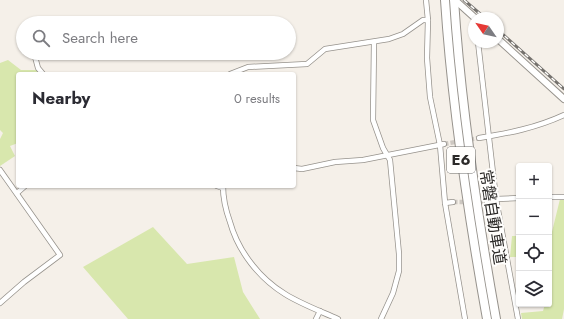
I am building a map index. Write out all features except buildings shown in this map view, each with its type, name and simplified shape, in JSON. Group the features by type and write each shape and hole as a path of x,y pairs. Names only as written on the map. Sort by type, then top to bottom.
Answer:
{"highway":[{"name":"常磐自動車道","path":"445,0 459,146 474,250 487,319"},
{"name":"常磐自動車道","path":"455,2 460,74 476,198 496,319"}],"street":[{"path":"426,0 428,20 427,58 430,97 442,145 445,203 465,319"},
{"path":"455,2 468,12"},
{"path":"235,72 248,67 307,64 325,49 374,42 403,34 423,20 428,20"},
{"path":"374,42 373,120 383,148 390,160 399,254 399,271 393,293 381,319"},
{"path":"504,44 564,99"},
{"path":"479,48 496,199 518,319"},
{"path":"36,60 38,68 41,72"},
{"path":"479,138 532,128 564,115"},
{"path":"296,168 302,169 335,162 363,160 442,145"},
{"path":"0,170 17,192 60,255 24,282 0,303"},
{"path":"17,192 22,188"},
{"path":"223,188 225,204 234,235 252,265 266,280 284,294 338,319"},
{"path":"552,197 564,197"},
{"path":"487,202 496,199 516,198"},
{"path":"445,203 453,202"},
{"path":"316,319 320,311"}],"green space":[{"path":"8,60 21,70 37,70 38,72 16,72 16,144 10,146 15,156 0,166 0,139 3,133 0,130 0,63"},
{"path":"560,199 564,199 564,309 562,319 522,319 521,313 543,311 544,307 552,307 552,232"},
{"path":"153,227 187,264 234,257 243,292 260,319 128,319 83,267"},
{"path":"512,236 516,236 516,257 510,257"}],"tunnel":[{"path":"444,144 479,138"},
{"path":"453,202 487,202"}],"railway":[{"path":"464,0 478,12"},
{"path":"504,35 564,89"}]}
